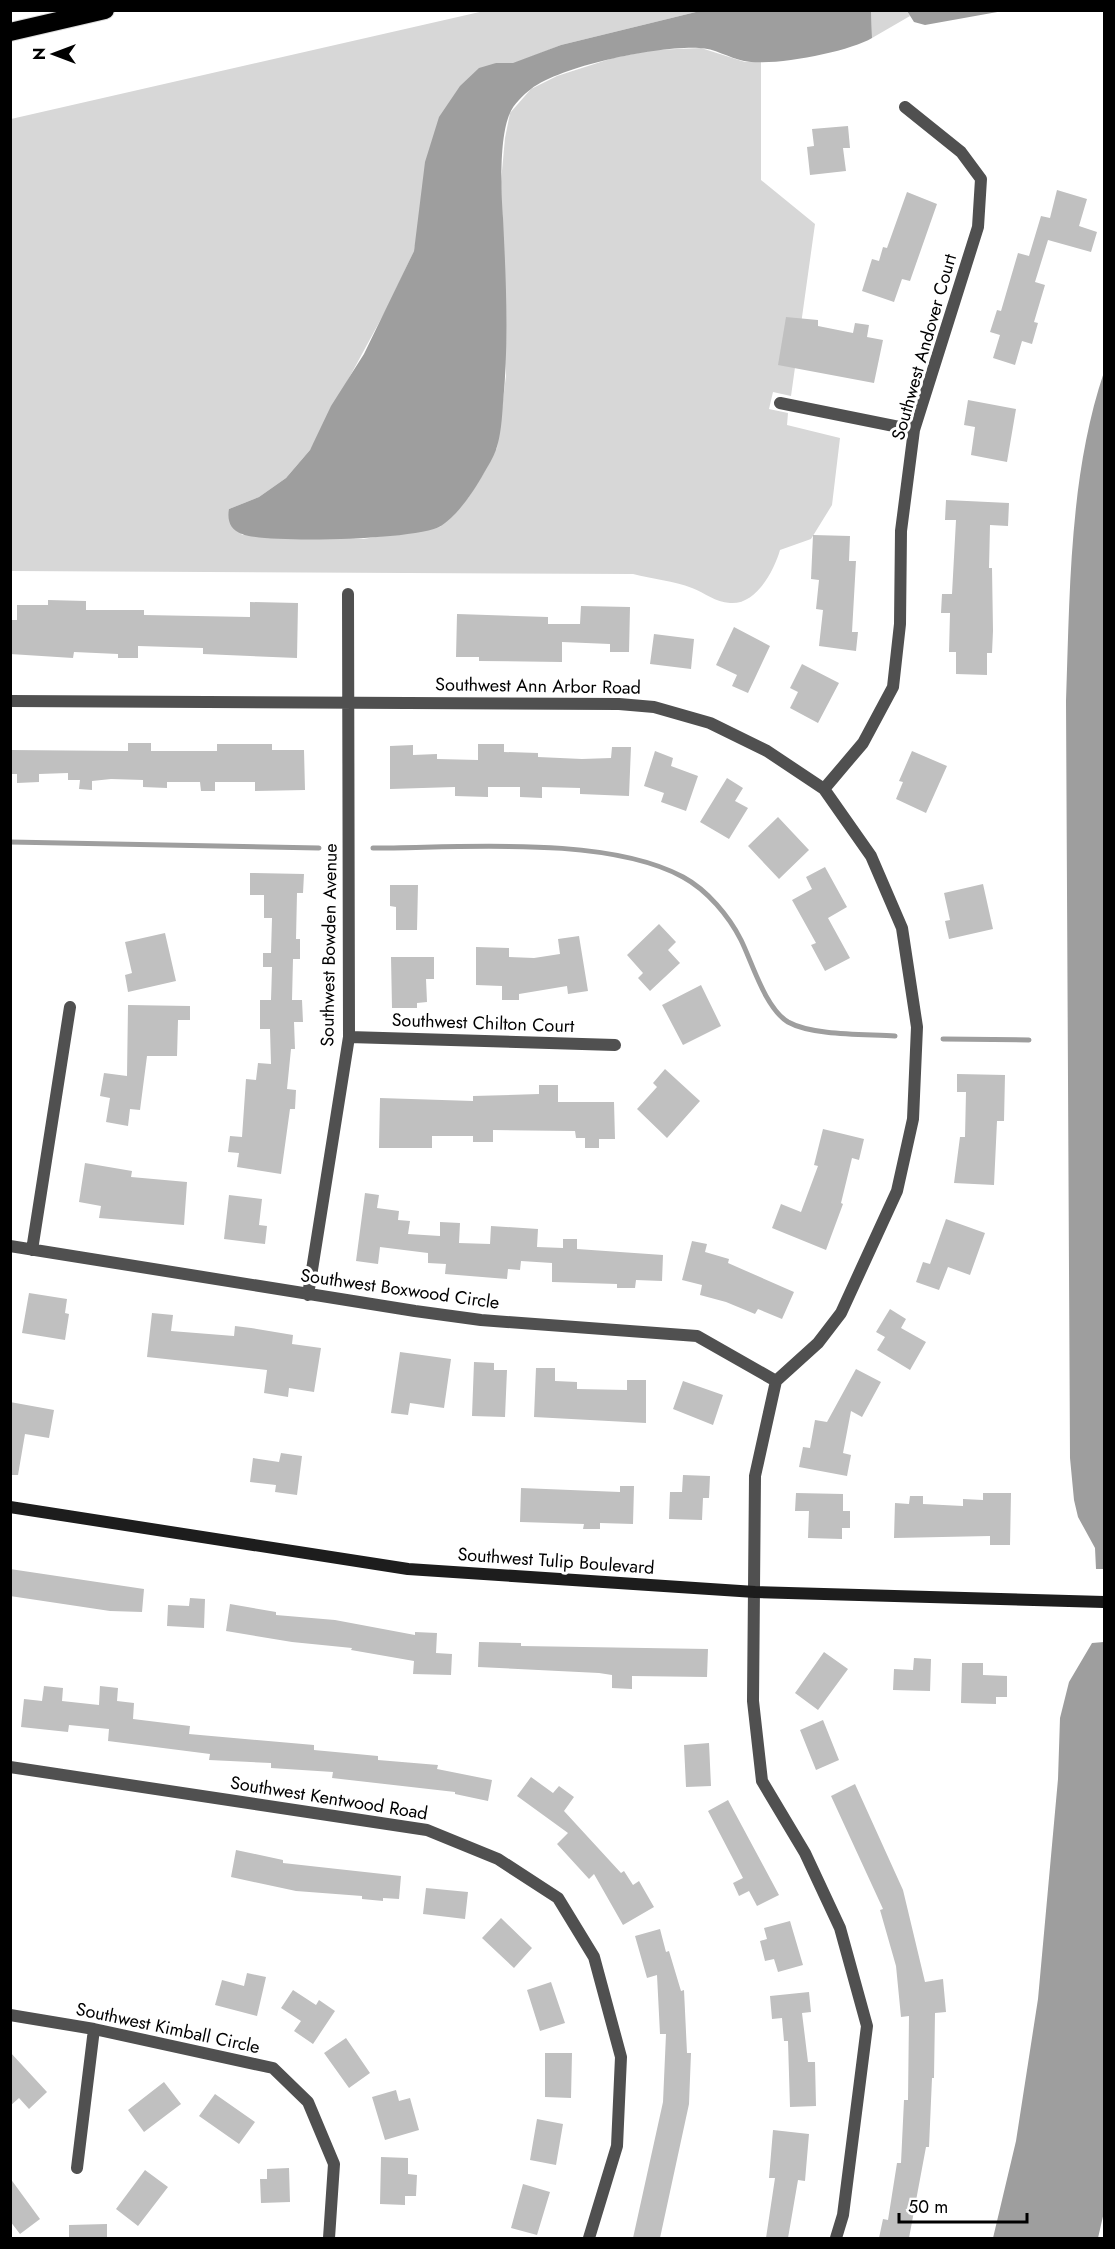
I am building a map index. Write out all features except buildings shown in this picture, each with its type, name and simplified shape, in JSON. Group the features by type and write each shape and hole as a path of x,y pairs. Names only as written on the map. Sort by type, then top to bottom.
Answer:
{"highway":[{"path":"10,32 105,10"}],"street":[{"name":"Southwest Andover Court","path":"824,789 863,743 893,687 900,624 901,531 914,430 978,227 981,179 961,152 905,107"},
{"path":"780,403 914,430"},
{"name":"Southwest Bowden Avenue","path":"308,1295 349,1037 348,594"},
{"name":"Southwest Ann Arbor Road","path":"10,701 349,700 619,704 654,707 710,723 735,734 767,751 824,789 871,856 903,928 917,1027 913,1119 897,1191 842,1313 819,1343 776,1381"},
{"path":"32,1250 70,1007"},
{"name":"Southwest Chilton Court","path":"349,1037 615,1045"},
{"name":"Southwest Boxwood Circle","path":"10,1246 308,1295 481,1320 697,1336 776,1381"},
{"path":"776,1381 755,1476 753,1701 762,1781 805,1853 840,1928 867,2026 843,2215 836,2238"},
{"name":"Southwest Tulip Boulevard","path":"10,1507 408,1569 755,1592 1104,1602"},
{"name":"Southwest Kentwood Road","path":"10,1767 427,1830 498,1859 558,1898 594,1957 621,2057 617,2146 588,2238"},
{"name":"Southwest Kimball Circle","path":"10,2015 94,2029 273,2068 308,2102 334,2164 329,2238"},
{"path":"76,2168 94,2029"}],"shaded area":[{"path":"484,11 700,11 561,45 513,64 496,63 420,218 414,251 388,306 310,450 286,478 259,497 229,509 242,535 363,539 440,527 468,498 497,448 506,376 501,182 510,113 531,89 557,76 613,58 654,50 701,48 745,62 761,62 761,180 815,224 791,396 773,392 769,409 788,413 787,425 840,438 832,505 811,539 780,550 768,577 756,593 748,599 730,603 685,586 633,574 11,571 11,119"},
{"path":"700,11 871,11 872,38 829,53 772,62 744,61 699,48 660,50 612,59 565,72 528,91 510,113 502,150 506,334 505,380 500,432 493,456 470,495 453,516 441,526 404,535 309,540 256,537 235,530 229,521 229,509 259,497 286,478 310,450 331,406 364,354 414,251 425,162 439,117 460,86 479,68 496,63 513,63 561,45"},
{"path":"871,11 907,11 910,16 872,38"},
{"path":"907,11 1003,11 925,25 914,22"},
{"path":"1104,372 1104,1569 1096,1569 1095,1548 1078,1517 1074,1500 1070,1458 1066,701 1073,535 1084,452 1092,412"},
{"path":"1104,1642 1104,2212 1098,2238 993,2238 1016,2141 1038,1999 1058,1779 1060,1718 1069,1682 1092,1643"}],"waterway":[{"path":"10,842 319,848"},
{"path":"373,848 489,846 574,849 651,864 692,882 716,904 741,940 772,1006 788,1022 799,1027 825,1032 895,1036"},
{"path":"943,1039 1029,1040"}]}
